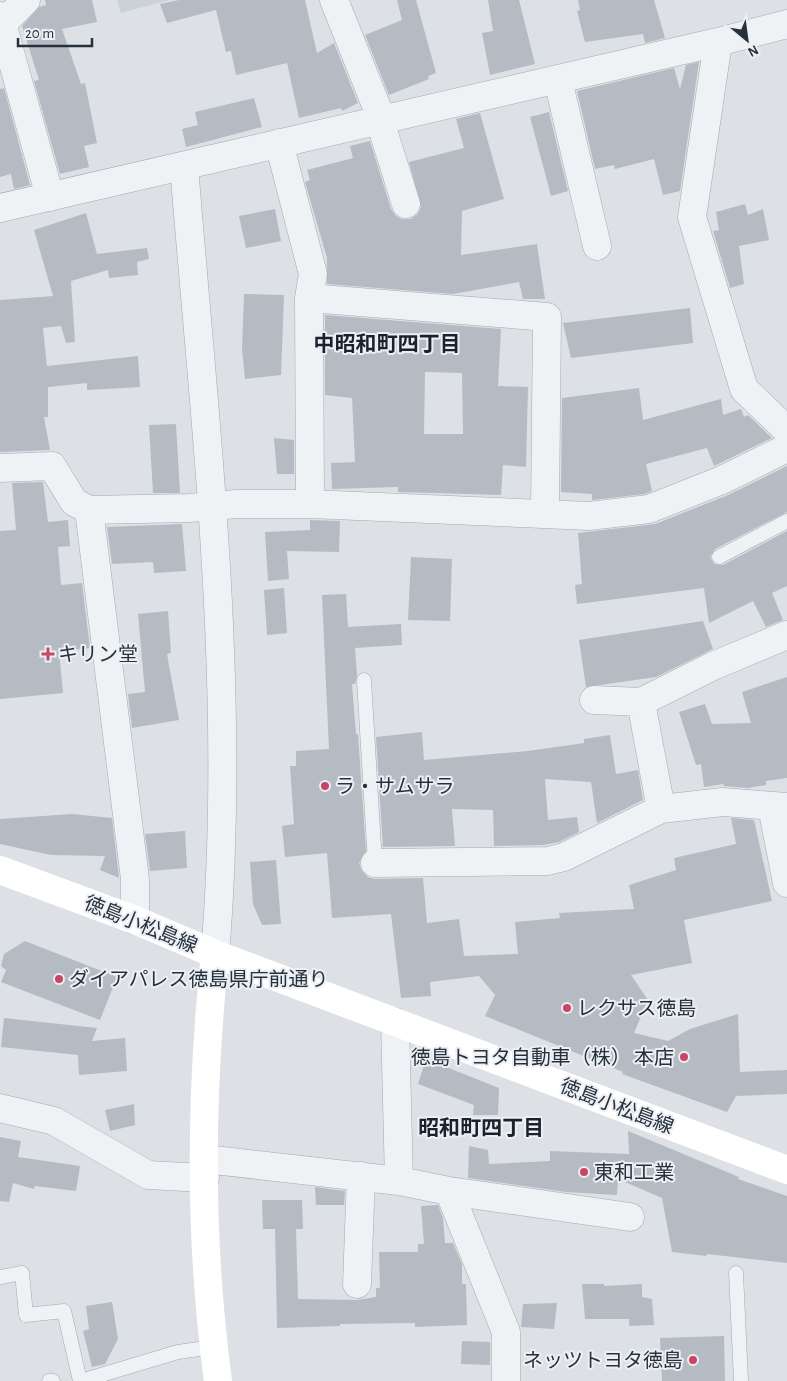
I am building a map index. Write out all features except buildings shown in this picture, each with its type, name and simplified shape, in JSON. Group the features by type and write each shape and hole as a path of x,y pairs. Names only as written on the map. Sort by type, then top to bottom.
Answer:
{"main road":[{"name":"徳島小松島線","path":"0,870 135,920 215,954 787,1170"},
{"path":"215,954 207,1028 204,1240 213,1347 218,1381"}],"street":[{"path":"26,0 1,20 50,197"},
{"path":"334,0 381,121 406,204"},
{"path":"0,208 558,80 787,24"},
{"path":"718,42 692,217 744,389 787,430"},
{"path":"558,80 597,246"},
{"path":"279,143 313,274 309,298 310,504"},
{"path":"184,166 211,506 222,677 220,897 215,954"},
{"path":"309,298 547,317 545,513"},
{"path":"0,468 52,466 74,502 89,510 236,504 310,504 589,516 649,509 722,480 787,448"},
{"path":"89,510 135,879 135,920"},
{"path":"594,700 640,702 713,666 787,634"},
{"path":"640,702 661,809"},
{"path":"375,863 548,861 564,857 661,809 723,802 780,807 787,883"},
{"path":"395,1022 399,1181"},
{"path":"0,1108 54,1121 148,1175 205,1168 361,1176 399,1181 449,1192 630,1218"},
{"path":"357,1284 361,1176"},
{"path":"449,1192 506,1332 506,1381"}],"lane":[{"path":"719,557 787,521"},
{"path":"364,680 375,863"},
{"path":"0,1277 22,1273 26,1315 64,1311 80,1381 178,1352 213,1347"},
{"path":"736,1273 741,1381"}],"shaded area":[{"path":"117,0 169,0 121,13"}],"place":[{"name":"キリン堂","path":"48,654"},
{"name":"ラ・サムサラ","path":"325,786"},
{"name":"ダイアパレス徳島県庁前通り","path":"59,979"},
{"name":"レクサス徳島","path":"567,1008"},
{"name":"徳島トヨタ自動車（株） 本店","path":"684,1057"},
{"name":"東和工業","path":"584,1172"},
{"name":"ネッツトヨタ徳島","path":"693,1360"}],"district":[{"name":"中昭和町四丁目","path":"387,344"},
{"name":"昭和町四丁目","path":"481,1128"}]}
